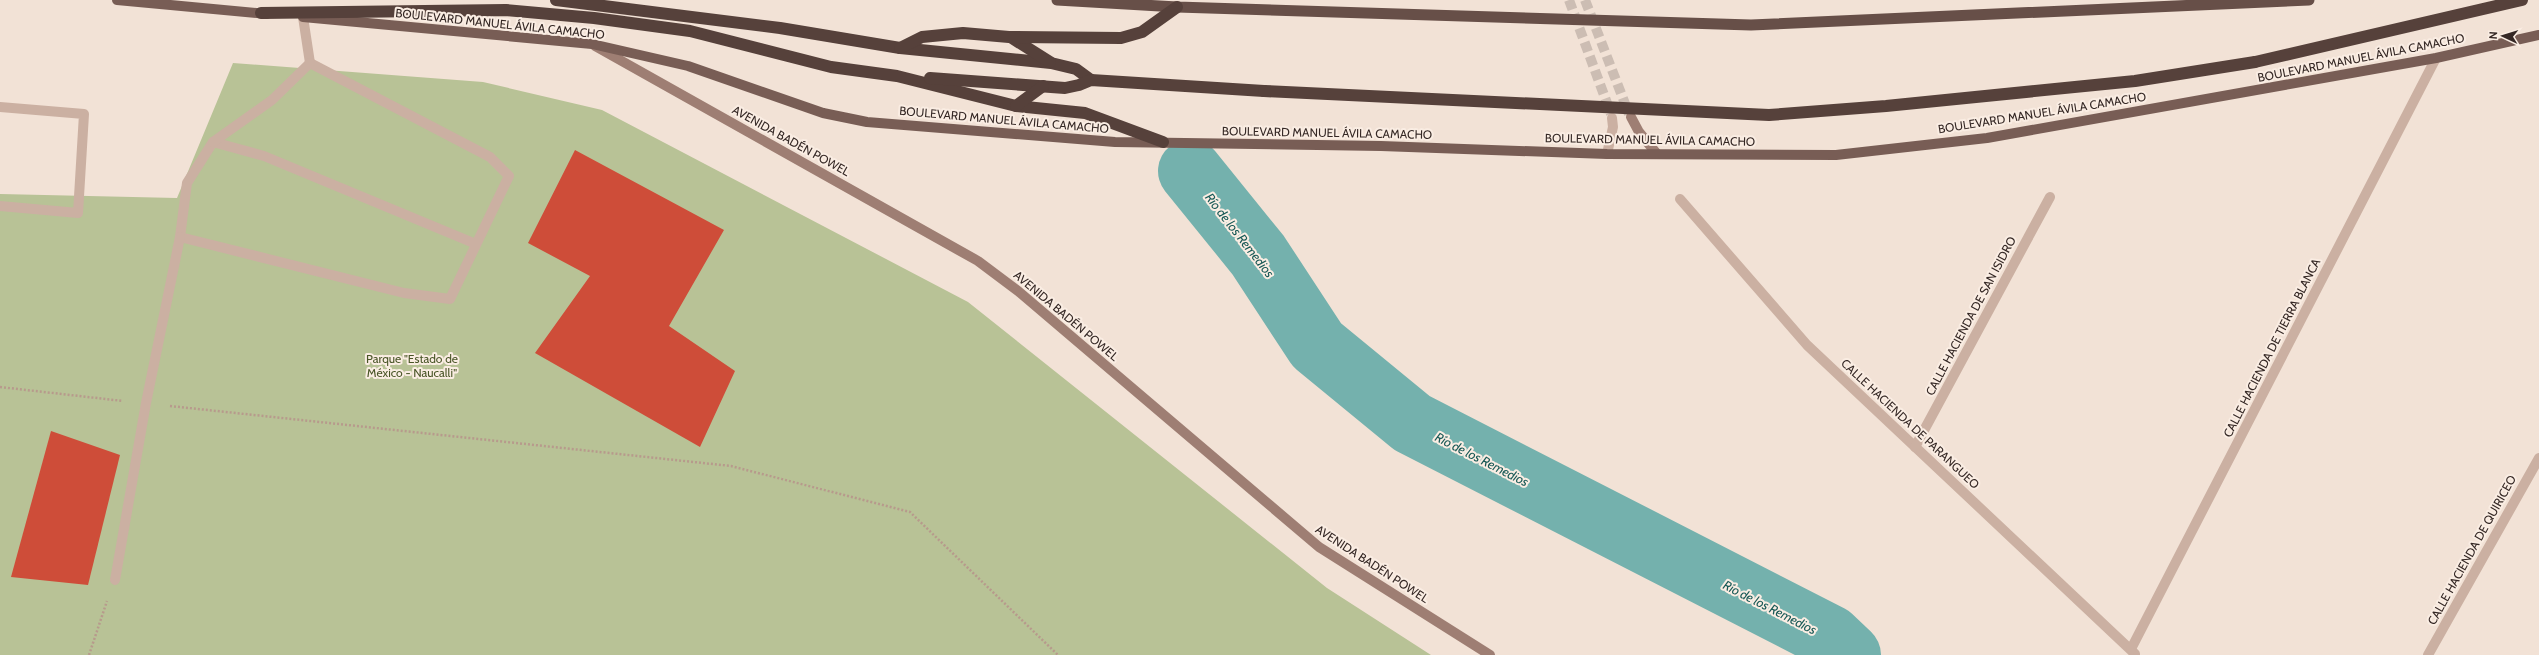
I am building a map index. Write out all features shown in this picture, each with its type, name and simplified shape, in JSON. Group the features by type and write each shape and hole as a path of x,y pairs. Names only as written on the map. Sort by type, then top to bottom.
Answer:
{"highway":[{"path":"556,0 780,28 900,48 1051,63 1076,69 1091,80"},
{"path":"1057,0 1177,7 1751,25 2309,0"},
{"path":"261,13 506,10 594,18 690,31 831,67 897,76 1065,88 1079,85 1091,80 1264,91 1777,114 1886,106 2134,82 2255,62 2522,0"},
{"path":"900,48 922,37 963,33 1009,36 1121,38 1142,32 1177,7"},
{"path":"1009,36 1051,63"},
{"path":"897,76 1016,106 1085,113 1163,142"},
{"path":"1016,106 1043,86"}],"main road":[{"name":"BOULEVARD MANUEL ÁVILA CAMACHO","path":"117,0 592,44 688,66 823,113 867,122 1115,142 1607,154 1836,155 1987,138 2436,58 2539,35"},
{"name":"AVENIDA BADÉN POWEL","path":"592,44 978,261 1018,291 1319,547 1490,655"},
{"path":"1631,117 1639,132 1657,154"}],"street":[{"path":"303,17 310,63"},
{"name":"CALLE HACIENDA DE TIERRA BLANCA","path":"2133,652 2436,58"},
{"path":"114,580 146,403 180,236 187,183 213,142 272,100 310,63"},
{"path":"180,236 404,293 450,299 509,176 490,157 310,63"},
{"path":"0,107 84,114 78,212 0,206"},
{"path":"1607,154 1613,127 1612,118"},
{"path":"213,142 264,156 476,244"},
{"name":"CALLE HACIENDA DE SAN ISIDRO","path":"1915,447 2050,197"},
{"name":"CALLE HACIENDA DE PARANGUEO","path":"1680,200 1807,345 2133,652"},
{"name":"CALLE HACIENDA DE QUIRICEO","path":"2428,655 2539,458"}],"path":[{"path":"0,387 731,466 910,512 1058,655"},
{"path":"89,655 114,580"}],"green space":[{"name":"Parque \"Estado de México - Naucalli\"","path":"233,63 483,82 602,110 968,302 1327,588 1431,655 0,655 0,194 177,198"}],"building":[{"path":"575,150 724,230 669,326 735,371 700,447 535,353 590,276 528,243"},
{"path":"51,431 120,455 88,585 11,577"}],"waterway":[{"name":"Río de los Remedios","path":"1190,171 1258,255 1317,345 1412,423 1830,637 1849,655"}],"tunnel":[{"path":"1569,0 1611,114"},
{"path":"1585,0 1629,114"}]}
